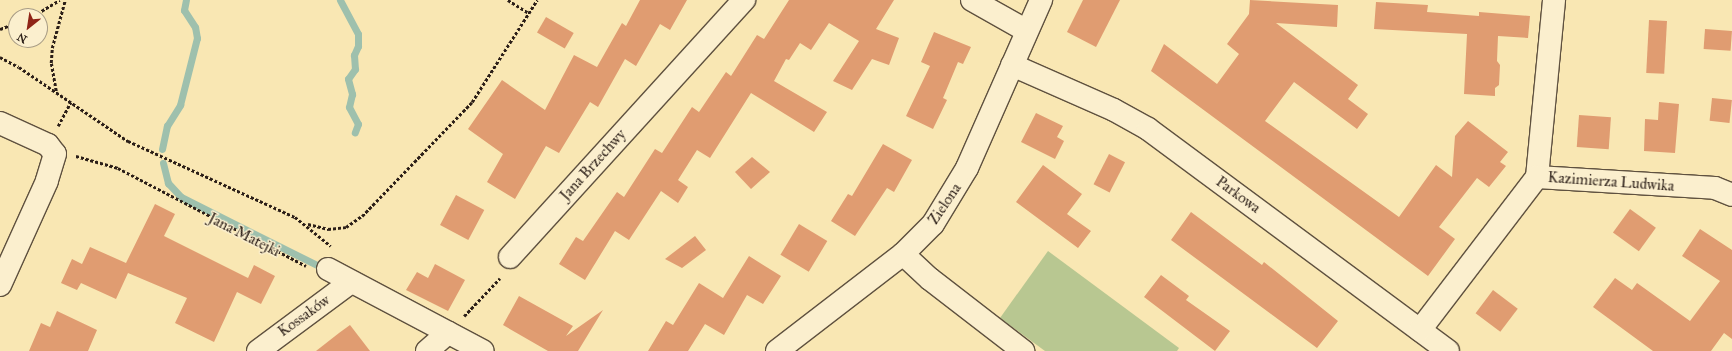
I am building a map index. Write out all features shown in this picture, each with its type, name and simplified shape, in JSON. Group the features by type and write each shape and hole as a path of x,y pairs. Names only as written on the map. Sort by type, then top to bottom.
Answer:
{"street":[{"name":"Jana Brzechwy","path":"510,257 744,0"},
{"path":"972,0 1027,31"},
{"name":"Zielona","path":"777,351 903,254 933,224 960,184 1041,0"},
{"path":"1537,177 1554,0"},
{"name":"Parkowa","path":"1012,65 1114,110 1148,129 1448,351"},
{"path":"0,123 48,145 54,154 47,181 0,285"},
{"name":"Kazimierza Ludwika","path":"1420,330 1537,177 1715,188 1732,195"},
{"path":"903,254 930,279 1023,351"},
{"path":"328,269 483,351"},
{"name":"Kossaków","path":"258,351 351,282"},
{"path":"427,351 448,333"}],"path":[{"path":"46,8 60,0"},
{"path":"56,91 51,63 52,48 65,0"},
{"path":"508,0 529,13"},
{"path":"0,57 56,91 138,147 306,224 328,229 346,227 362,216 472,102 537,0"},
{"name":"Jana Matejki","path":"54,154 86,158 118,168 324,276 328,269"},
{"path":"306,224 334,249"},
{"path":"448,333 501,276 510,257"}],"green space":[{"path":"1048,251 1179,348 1177,351 1045,351 1000,318"}],"building":[{"path":"640,0 687,0 670,30 660,24 636,66 625,59 598,107 590,102 559,153 546,146 515,199 487,182 503,154 468,129 502,80 545,110 574,55 597,67 622,23 626,26"},
{"path":"789,0 894,0 876,29 899,38 889,65 872,59 852,90 833,81 859,41 829,23 811,50 800,43 789,60 786,59 774,81 827,112 814,132 751,93 710,158 697,150 678,180 688,187 678,203 661,191 629,240 615,231 585,280 559,264 576,237 583,241 617,192 624,197 655,149 662,153 692,107 699,112 726,72 731,76 757,35 764,39"},
{"path":"1083,0 1120,0 1096,47 1067,32"},
{"path":"1250,0 1338,5 1337,27 1276,23 1358,85 1348,99 1368,114 1357,129 1294,82 1265,121 1399,217 1436,165 1452,177 1455,136 1468,121 1508,152 1500,162 1506,166 1489,187 1477,178 1439,227 1455,239 1428,276 1151,71 1164,44 1217,84 1239,54 1227,44 1249,14"},
{"path":"1376,2 1428,5 1427,12 1479,16 1479,12 1530,16 1528,38 1498,36 1497,61 1500,65 1499,85 1495,88 1495,96 1464,94 1467,34 1374,29"},
{"path":"546,17 574,33 565,49 537,33"},
{"path":"1649,20 1667,21 1664,74 1646,73"},
{"path":"1705,29 1732,31 1731,51 1704,49"},
{"path":"934,32 971,47 963,64 958,62 943,98 947,100 933,129 906,116 930,66 921,62"},
{"path":"1712,98 1732,100 1729,123 1710,121"},
{"path":"1659,102 1679,104 1675,153 1644,151 1645,119 1658,120"},
{"path":"1036,113 1063,126 1057,137 1064,141 1055,159 1021,142"},
{"path":"1579,115 1611,117 1609,149 1577,147"},
{"path":"883,144 912,160 894,192 887,188 855,236 831,221 848,194 852,196"},
{"path":"1109,154 1125,162 1110,192 1094,184"},
{"path":"752,157 770,172 751,189 735,172"},
{"path":"1043,165 1082,194 1067,214 1091,231 1078,248 1016,202"},
{"path":"456,195 484,210 468,240 440,225"},
{"path":"155,204 175,214 164,236 248,278 254,265 275,276 261,304 237,292 214,342 175,323 187,298 128,273 116,299 81,283 77,290 61,283 72,259 82,264 90,247 126,263"},
{"path":"1630,209 1656,228 1639,251 1613,232"},
{"path":"1191,212 1262,265 1264,262 1338,321 1317,348 1171,240"},
{"path":"799,224 827,241 809,272 780,255"},
{"path":"1700,229 1732,250 1732,339 1724,333 1711,351 1653,351 1593,307 1615,278 1632,290 1637,283 1690,321 1720,281 1682,256"},
{"path":"695,236 706,250 682,268 665,259"},
{"path":"749,256 781,276 763,304 747,295 724,335 705,324 688,351 648,351 666,321 673,325 699,283 723,298"},
{"path":"435,264 465,280 448,311 406,290 417,272 428,278"},
{"path":"1161,275 1189,296 1186,300 1230,331 1215,351 1144,297"},
{"path":"1493,290 1518,309 1500,332 1476,313"},
{"path":"519,296 573,326 566,336 603,310 578,351 548,351 503,325"},
{"path":"57,311 97,330 88,351 29,351 41,323 50,327"},
{"path":"350,325 370,351 316,351 339,333"}],"waterway":[{"path":"162,149 167,126 180,105 197,38 195,27 184,10 186,0"},
{"path":"340,0 358,34 358,46 354,55 355,69 348,79 352,94 349,107 358,124 355,132"},
{"path":"163,163 168,183 181,197 323,268"}]}
